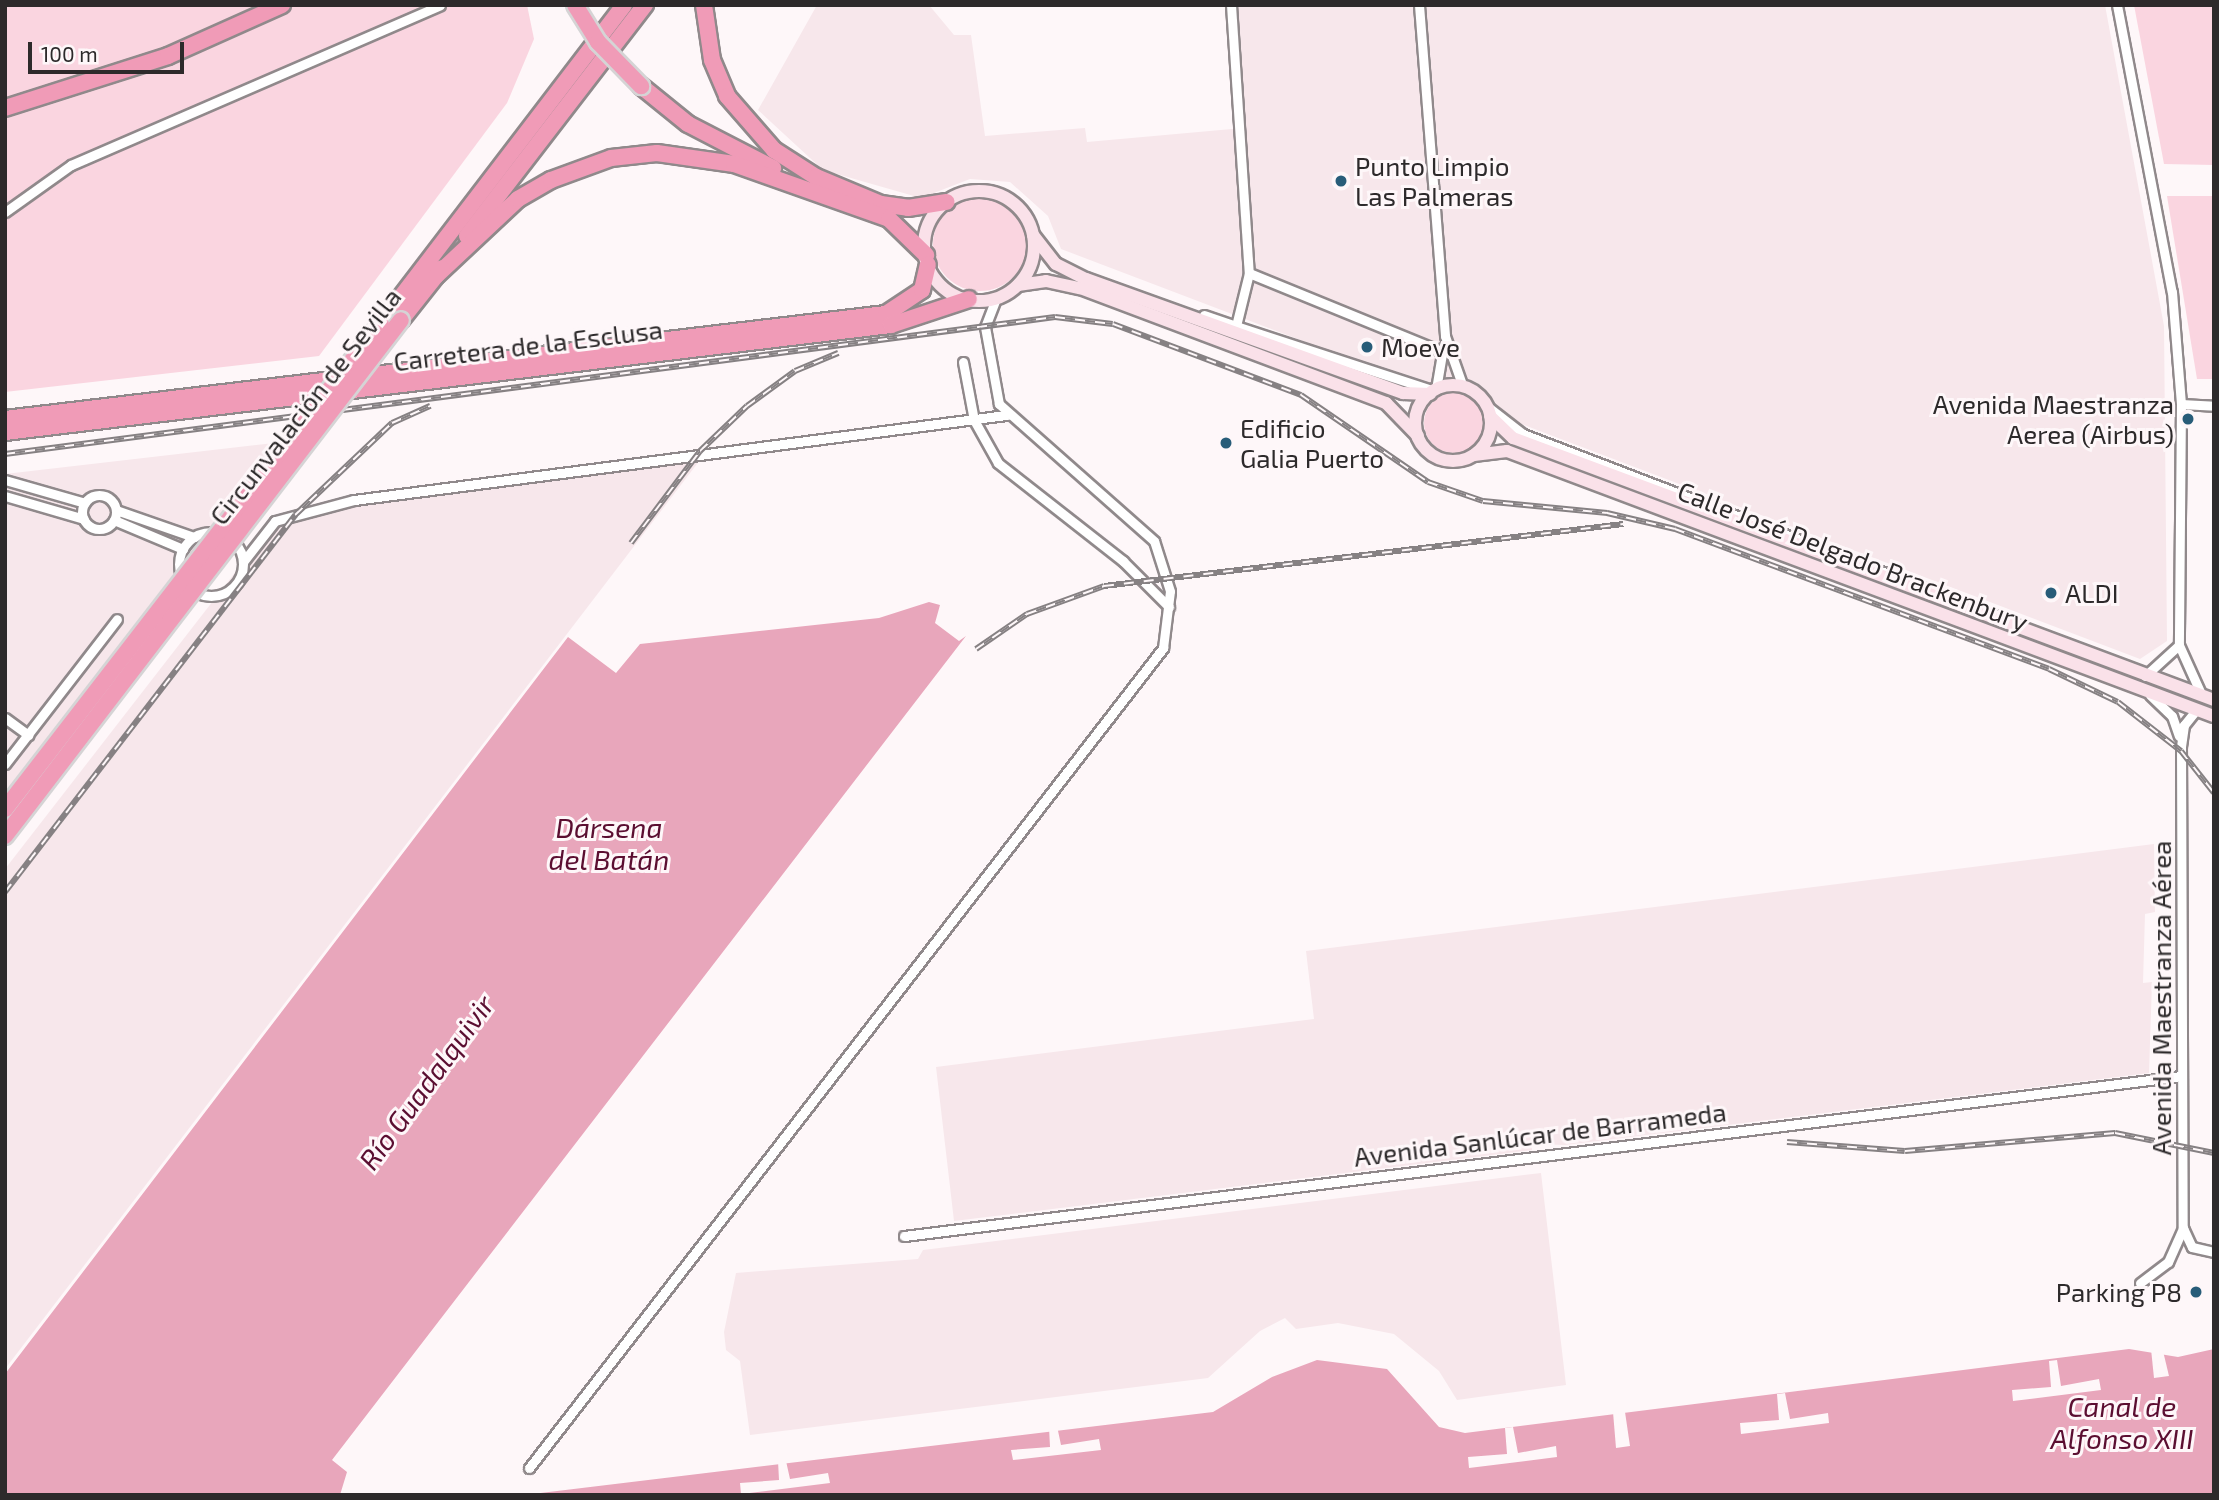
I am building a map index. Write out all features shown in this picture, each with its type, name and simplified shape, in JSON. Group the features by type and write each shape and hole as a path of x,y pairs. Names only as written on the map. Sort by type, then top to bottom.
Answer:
{"highway":[{"path":"5,108 211,40 282,5"},
{"path":"575,5 598,42 641,86 688,124 776,169 881,204 908,208 947,202"},
{"name":"Circunvalación de Sevilla","path":"5,809 624,5"},
{"name":"Circunvalación de Sevilla","path":"5,836 645,5"},
{"path":"704,5 712,60 727,96 774,150 814,183"},
{"path":"436,276 518,199 611,158 657,153 706,157 814,183 889,219 927,260"},
{"name":"Carretera de la Esclusa","path":"5,419 886,314 922,290 927,260"},
{"name":"Carretera de la Esclusa","path":"5,432 891,325 969,299"},
{"path":"5,410 33,416"}],"main road":[{"path":"967,192 999,194 1025,215 1033,235 1056,264 1145,301 1403,393 1463,387 1489,411 1488,438 1474,455 1443,459 1386,403 1361,393 1080,288 1046,281 1018,285 996,298 969,299 945,288 927,260 928,229 947,202 967,192"},
{"path":"1018,285 1033,257 1033,235"},
{"path":"1418,436 1418,410 1433,391"},
{"name":"Calle José Delgado Brackenbury","path":"1489,411 1513,438 2019,630 2144,683"},
{"name":"Calle José Delgado Brackenbury","path":"1474,455 1507,451 2144,683 2205,702 2214,716"}],"street":[{"path":"5,212 71,165 440,5"},
{"path":"1231,5 1249,272 1236,326"},
{"path":"1145,301 1236,326 1433,391 1445,336 1419,5"},
{"path":"2116,5 2172,292 2180,404 2179,646 2205,702 2182,730 2181,746"},
{"path":"1249,272 1443,352"},
{"path":"529,1468 1154,663 1169,634 1168,578 1144,528 1006,415 994,392 985,327 996,298"},
{"path":"1445,336 1463,387"},
{"path":"962,362 974,420 998,463 1146,580 1169,607"},
{"path":"2180,404 2214,406"},
{"path":"243,562 229,538 212,532 194,537 183,549 180,571 203,595 232,588 243,562 275,521 354,500 1006,415"},
{"path":"5,480 85,503 101,495 116,510 194,537"},
{"path":"5,496 84,519 100,529 114,520 116,510"},
{"path":"84,519 85,503"},
{"path":"114,520 183,549"},
{"path":"5,764 117,619"},
{"path":"2179,646 2144,683 2172,716 2181,746"},
{"path":"5,718 28,734"},
{"name":"Avenida Maestranza Aérea","path":"2181,746 2183,1228 2192,1247 2214,1252"},
{"name":"Avenida Sanlúcar de Barrameda","path":"904,1236 2181,1076"},
{"path":"2140,1283 2168,1262 2183,1228"}],"shaded area":[{"path":"5,5 527,5 534,39 507,103 319,356 5,392"},
{"path":"817,5 929,5 954,35 971,35 985,136 1085,128 1087,142 1243,128 1235,5 2105,5 2164,326 2167,641 2140,659 1061,249 1048,216 1010,182 970,179 921,198 823,170 758,110"},
{"path":"2134,5 2214,5 2214,165 2164,164"},
{"path":"2167,196 2214,196 2214,379 2197,379"},
{"path":"980,197 998,201 1013,211 1023,226 1027,244 1023,262 1013,277 998,287 980,291 962,287 947,277 937,262 933,244 937,226 947,211 962,201"},
{"path":"1454,393 1471,398 1479,406 1484,423 1479,440 1471,448 1454,453 1437,448 1429,440 1424,423 1429,406 1437,398"},
{"path":"274,444 5,793 5,474"},
{"path":"694,456 700,460 5,1369 5,869 272,525 351,505"},
{"path":"2154,844 2155,912 2145,914 2143,983 2152,982 2149,1073 1565,1145 1532,1144 1532,1150 954,1221 936,1067 1314,1019 1306,951"},
{"path":"1541,1173 1566,1385 1457,1400 1439,1371 1394,1334 1338,1323 1296,1329 1285,1318 1260,1331 1208,1378 750,1435 740,1361 726,1350 724,1332 736,1273 918,1259 923,1250"}],"water":[{"name":"Dársena del Batán","path":"929,602 940,605 935,623 959,641 966,636 332,1460 347,1472 340,1495 5,1495 5,1374 568,637 616,673 640,644 879,618"},
{"name":"Canal de Alfonso XIII","path":"2129,1349 2178,1357 2214,1349 2214,1495 524,1495 1213,1412 1272,1377 1317,1360 1387,1369 1439,1427 1465,1433"}],"pier":[{"path":"2151,1349 2163,1351 2169,1376 2154,1378"},
{"path":"2057,1360 2061,1386 2099,1379 2101,1390 2013,1401 2012,1390 2051,1387 2049,1361"},
{"path":"1785,1393 1790,1419 1828,1413 1829,1423 1741,1434 1740,1423 1779,1420 1777,1394"},
{"path":"1613,1412 1625,1412 1630,1446 1616,1448"},
{"path":"1057,1426 1061,1445 1099,1439 1101,1450 1013,1460 1011,1450 1050,1447 1049,1427"},
{"path":"1513,1427 1518,1453 1556,1446 1557,1457 1469,1468 1468,1457 1507,1454 1505,1428"},
{"path":"778,1461 786,1461 790,1479 828,1473 830,1483 741,1494 740,1483 779,1480"}],"railway":[{"path":"5,454 1055,317 1113,324 1301,395 1428,482 1483,501 1607,513 1675,529 2049,669 2118,702 2181,751 2214,793"},
{"path":"631,543 700,451 747,406 795,371 838,353"},
{"path":"5,892 295,515 392,423 430,406"},
{"path":"976,649 1027,614 1104,586 1623,524"},
{"path":"1787,1142 1905,1151 2115,1133 2214,1153"}],"place":[{"name":"Punto Limpio Las Palmeras","path":"1341,181"},
{"name":"Moeve","path":"1367,347"},
{"name":"Avenida Maestranza Aerea (Airbus)","path":"2188,419"},
{"name":"Edificio Galia Puerto","path":"1226,443"},
{"name":"ALDI","path":"2051,593"},
{"name":"Parking P8","path":"2196,1292"}],"water label":[{"name":"Río Guadalquivir","path":"426,1082"}]}
